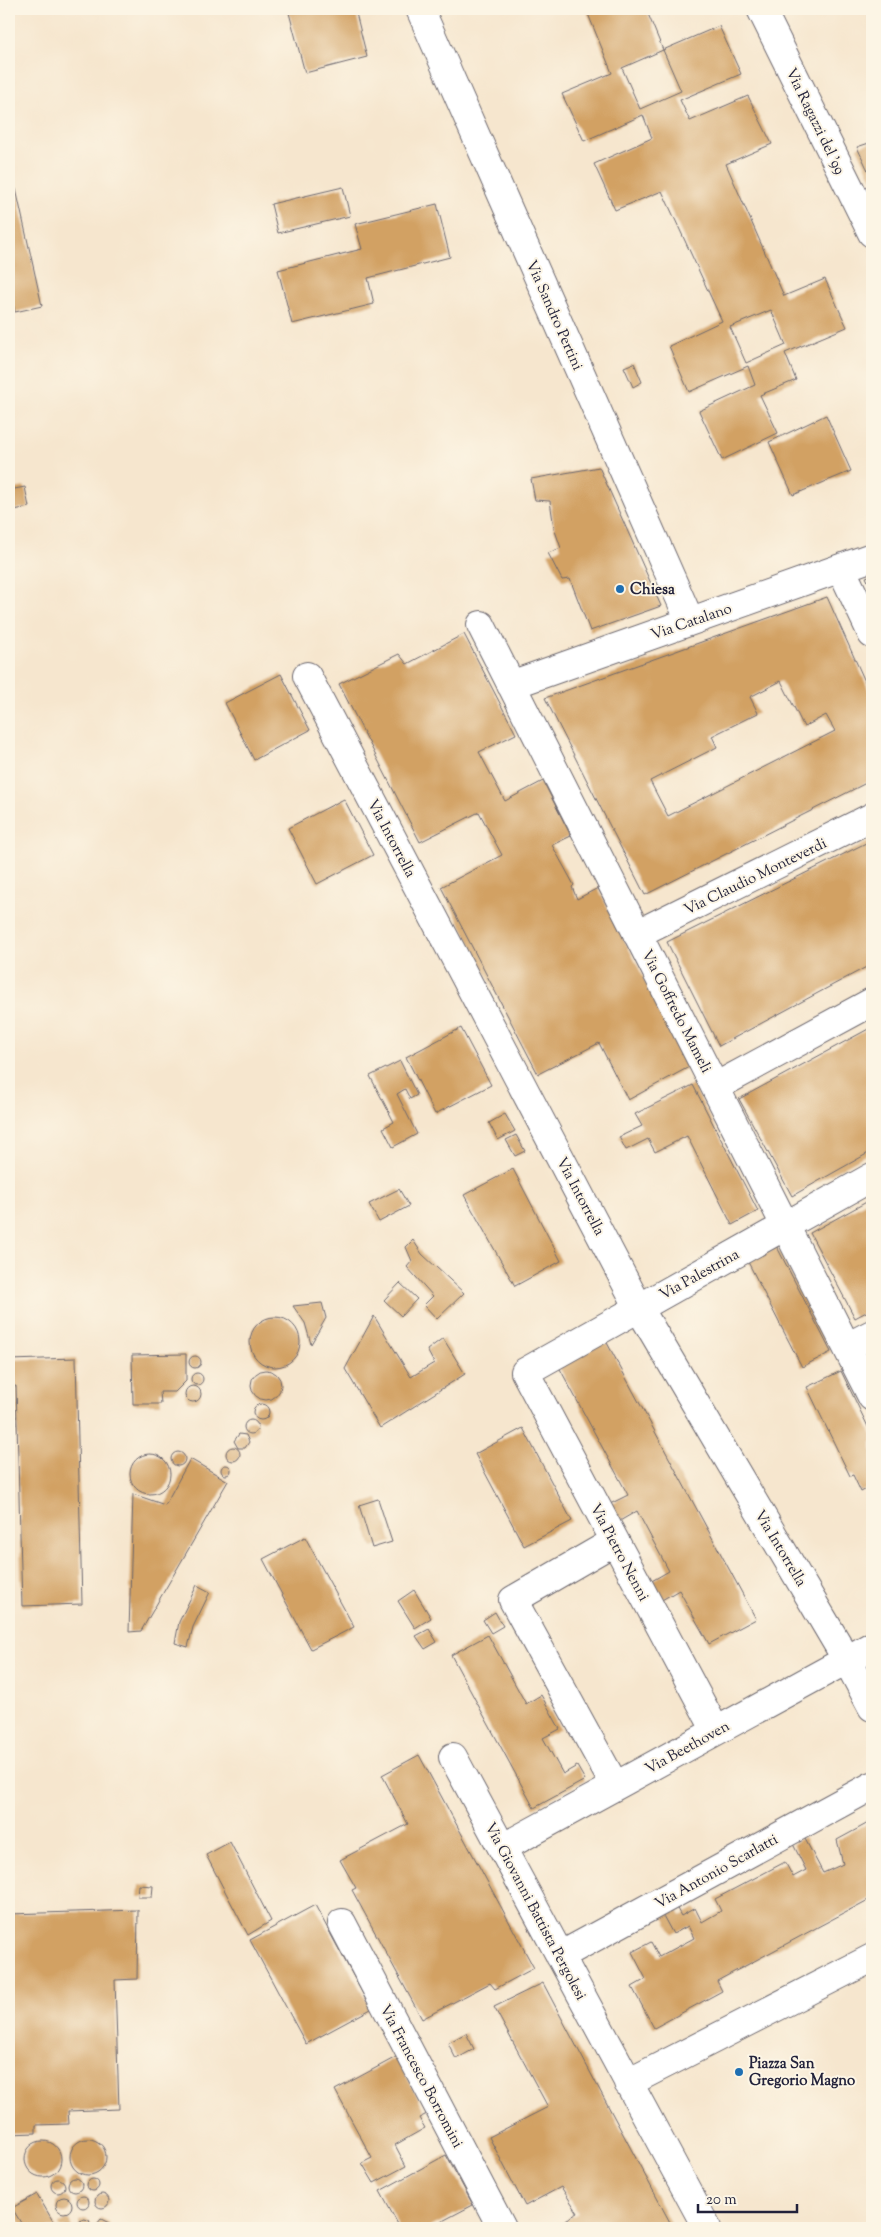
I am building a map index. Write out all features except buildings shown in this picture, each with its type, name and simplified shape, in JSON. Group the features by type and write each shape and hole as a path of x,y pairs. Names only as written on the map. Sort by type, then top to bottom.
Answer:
{"street":[{"name":"Via Sandro Pertini","path":"420,9 690,621"},
{"name":"Via Ragazzi del '99","path":"761,9 872,233"},
{"name":"Via Catalano","path":"511,685 872,557"},
{"path":"841,568 872,634"},
{"name":"Via Goffredo Mameli","path":"481,625 872,1397"},
{"name":"Via Intorrella","path":"307,676 639,1308 847,1660 872,1707"},
{"name":"Via Claudio Monteverdi","path":"638,934 872,817"},
{"path":"715,1087 872,1002"},
{"name":"Via Palestrina","path":"525,1372 872,1177"},
{"path":"847,1347 872,1334"},
{"name":"Via Pietro Nenni","path":"525,1372 716,1731"},
{"path":"614,1541 513,1600 615,1786"},
{"name":"Via Beethoven","path":"502,1848 872,1646"},
{"name":"Via Giovanni Battista Pergolesi","path":"453,1757 707,2228"},
{"name":"Via Antonio Scarlatti","path":"560,1956 872,1786"},
{"name":"Via Francesco Borromini","path":"342,1923 502,2228"},
{"path":"623,2074 872,1958"}],"place":[{"name":"Chiesa","path":"620,589"},
{"name":"Piazza San Gregorio Magno","path":"739,2072"}]}
